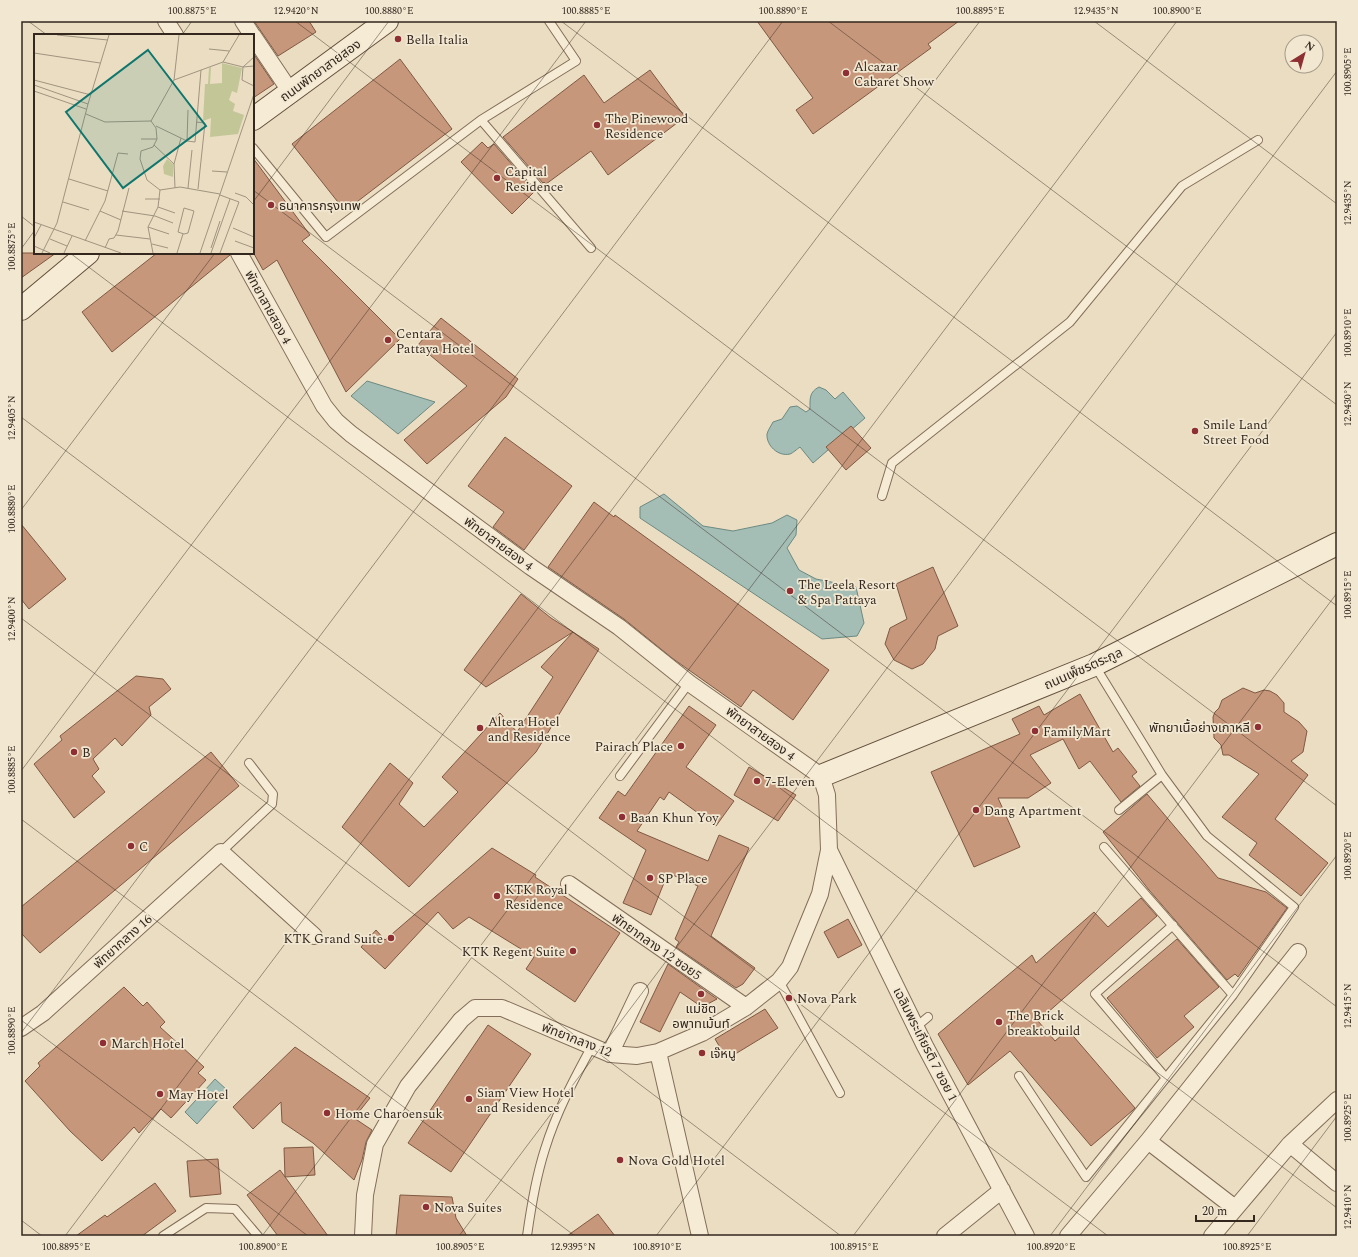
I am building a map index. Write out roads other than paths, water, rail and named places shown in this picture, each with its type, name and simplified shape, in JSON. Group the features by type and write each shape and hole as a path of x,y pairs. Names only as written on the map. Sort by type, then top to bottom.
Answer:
{"street":[{"path":"166,21 174,34"},
{"path":"243,21 252,34"},
{"name":"ถนนพัทยาสายสอง","path":"254,118 387,21"},
{"path":"254,37 290,91"},
{"path":"21,309 87,254"},
{"name":"พัทยาสายสอง 4","path":"240,254 324,406 336,421 351,434 531,567 619,627 689,683 821,776"},
{"name":"ถนนเพ็ชรตระกูล","path":"821,776 1094,665 1337,544"},
{"name":"พัทยากลาง 12","path":"363,1236 365,1195 375,1144 408,1086 461,1020 476,1008 502,1008 610,1054 637,1056 658,1052 702,1033 746,1007 779,981 790,967 820,894 829,850 827,795 821,776"},
{"name":"เฉลิมพระเกียรติ 7 ซอย 1","path":"829,850 916,1027 1026,1236"},
{"path":"221,852 314,936"},
{"name":"พัทยากลาง 16","path":"21,1028 43,1013 221,852"},
{"name":"พัทยากลาง 12 ซอย5","path":"569,884 746,1007"},
{"path":"1068,1236 1148,1141 1298,952"},
{"path":"610,1054 640,991"},
{"path":"658,1052 700,1236"},
{"path":"1212,1236 1290,1144 1337,1100"},
{"path":"1148,1141 1235,1208"},
{"path":"1290,1144 1337,1183"},
{"path":"945,1236 1002,1190"}],"lane":[{"path":"254,149 326,237 481,120 576,61 549,21"},
{"path":"481,120 590,248"},
{"path":"882,496 892,463 1070,322 1182,186 1258,140"},
{"path":"1019,1076 1086,1177 1233,995 1294,906 1207,836 1162,775 1094,665"},
{"path":"620,776 689,683"},
{"path":"221,852 272,804 273,794 249,763"},
{"path":"1119,810 1162,775"},
{"path":"1104,847 1233,995"},
{"path":"1166,1078 1095,994 1173,926"},
{"path":"779,981 840,1093"},
{"path":"916,1027 928,1016"},
{"path":"527,1236 535,1188 545,1148 566,1095 592,1046"},
{"path":"163,1236 206,1208 235,1209 258,1236"}],"water":[{"path":"367,381 435,402 398,434 351,396"},
{"path":"819,387 826,390 835,399 843,392 865,418 813,463 800,447 790,454 781,454 777,452 768,442 767,438 767,432 773,422 782,419 790,407 797,406 806,412 810,409 810,399 813,391"},
{"path":"664,494 703,526 733,531 772,523 787,515 797,520 796,535 787,548 799,570 816,579 856,587 864,623 857,636 822,639 640,518 640,507"},
{"path":"215,1079 227,1090 197,1124 185,1112"}],"place":[{"name":"Bella Italia","path":"398,39"},
{"name":"Alcazar Cabaret Show","path":"846,73"},
{"name":"The Pinewood Residence","path":"597,125"},
{"name":"Capital Residence","path":"497,178"},
{"name":"ธนาคารกรุงเทพ","path":"271,205"},
{"name":"Centara Pattaya Hotel","path":"388,340"},
{"name":"Smile Land Street Food","path":"1195,431"},
{"name":"The Leela Resort & Spa Pattaya","path":"790,591"},
{"name":"พัทยาเนื้อย่างเกาหลี","path":"1258,727"},
{"name":"Altera Hotel and Residence","path":"480,728"},
{"name":"FamilyMart","path":"1035,731"},
{"name":"Pairach Place","path":"681,746"},
{"name":"B","path":"74,752"},
{"name":"7-Eleven","path":"757,781"},
{"name":"Dang Apartment","path":"976,810"},
{"name":"Baan Khun Yoy","path":"622,817"},
{"name":"C","path":"131,846"},
{"name":"SP Place","path":"650,878"},
{"name":"KTK Royal Residence","path":"497,896"},
{"name":"KTK Grand Suite","path":"391,938"},
{"name":"KTK Regent Suite","path":"573,951"},
{"name":"แม่ชิต อพาทเม้นท์","path":"701,994"},
{"name":"Nova Park","path":"789,998"},
{"name":"The Brick breaktobuild","path":"999,1022"},
{"name":"March Hotel","path":"103,1043"},
{"name":"เจ๊หนู","path":"702,1053"},
{"name":"May Hotel","path":"160,1094"},
{"name":"Siam View Hotel and Residence","path":"469,1099"},
{"name":"Home Charoensuk","path":"327,1113"},
{"name":"Nova Gold Hotel","path":"620,1160"},
{"name":"Nova Suites","path":"426,1207"}]}
